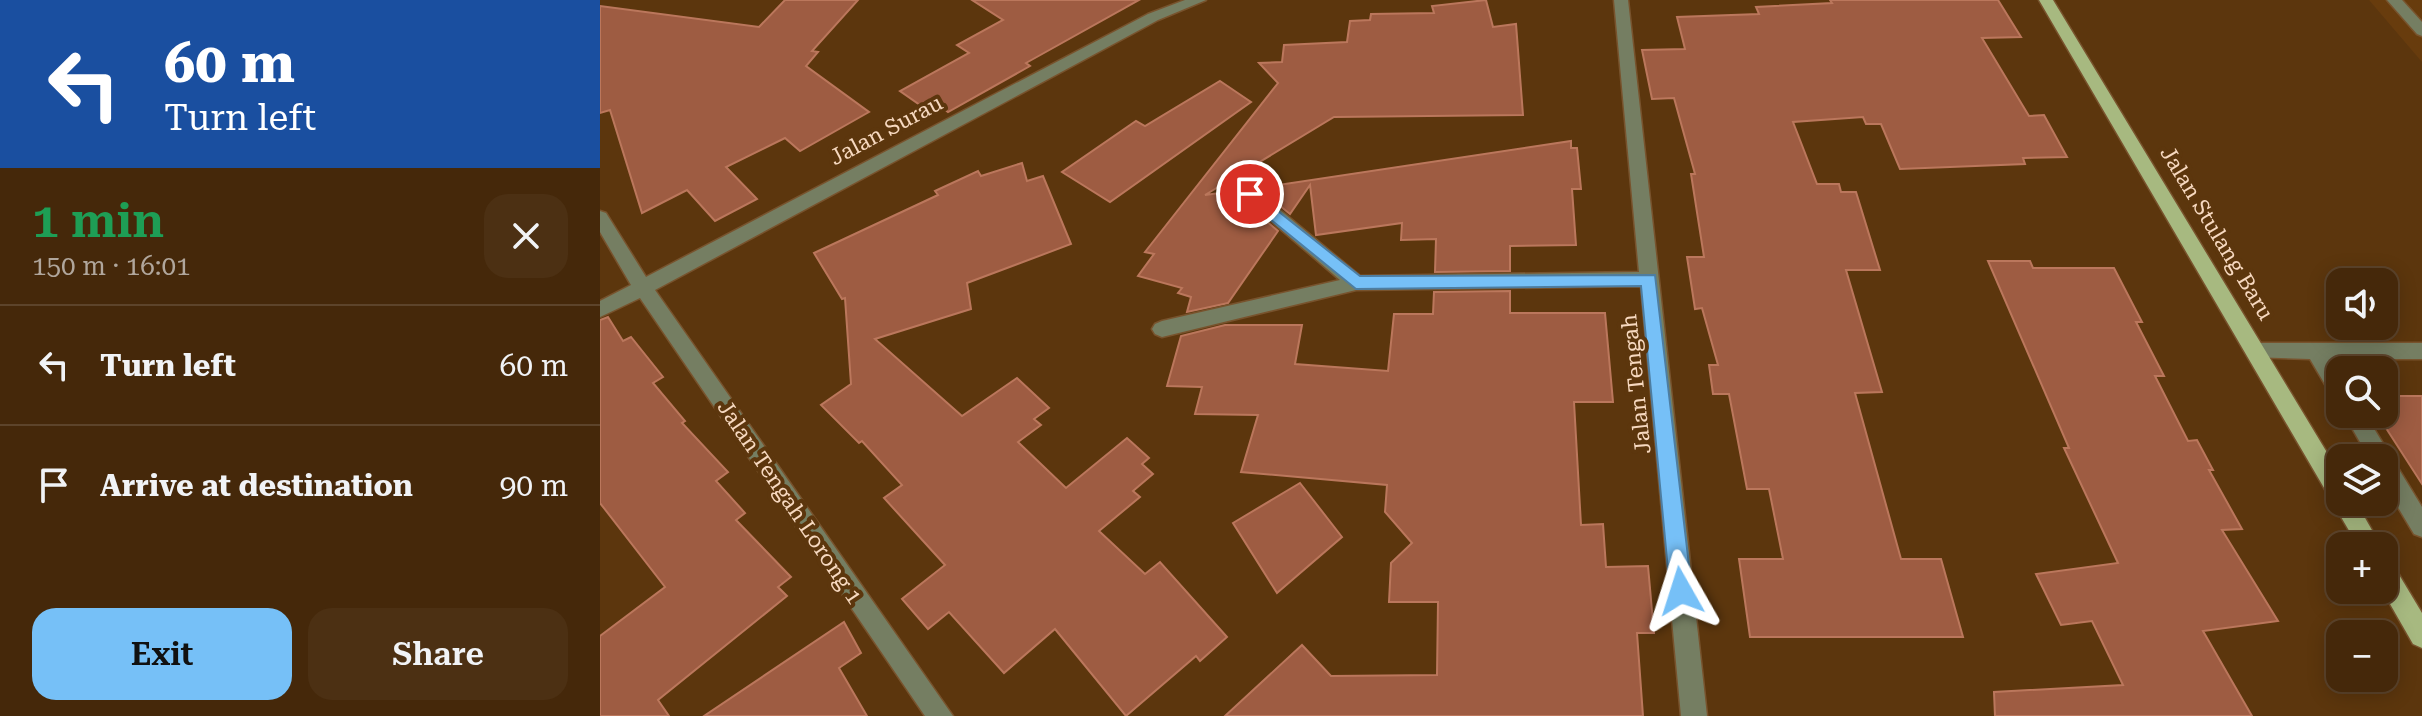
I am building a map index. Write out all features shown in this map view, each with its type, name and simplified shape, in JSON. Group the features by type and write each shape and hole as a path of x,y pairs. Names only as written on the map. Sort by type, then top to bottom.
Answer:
{"main road":[{"name":"Jalan Stulang Baru","path":"2046,0 2326,470"},
{"path":"2398,595 2422,636"}],"street":[{"name":"Jalan Surau","path":"600,310 1153,17 1199,0"},
{"name":"Jalan Tengah","path":"1621,0 1694,716"},
{"path":"2394,0 2422,31"},
{"path":"1250,194 1356,283"},
{"name":"Jalan Tengah Lorong 1","path":"600,217 642,286 940,716"},
{"path":"1162,329 1356,283 1649,279"},
{"path":"2257,351 2422,351"},
{"path":"2316,351 2326,368"},
{"path":"2398,487 2422,527"}],"shaded area":[{"path":"2369,0 2422,0 2422,62"}],"building":[{"path":"785,0 858,0 812,51 818,52 806,66 869,112 800,151 785,138 726,167 757,199 715,221 687,190 642,213 610,110 600,113 600,6 759,27"},
{"path":"972,0 1139,0 1026,63 1030,66 948,112 940,106 930,112 900,91 969,53 957,45 1003,20"},
{"path":"1486,0 1493,27 1516,24 1523,115 1334,117 1205,195 1242,190 1238,194 1242,200 1278,231 1228,303 1187,312 1191,297 1178,293 1182,288 1138,276 1154,254 1145,252 1278,83 1259,63 1282,62 1284,45 1347,42 1350,21 1370,20 1371,14 1434,13 1432,6"},
{"path":"1830,0 1998,0 2021,37 1982,38 2029,116 2044,115 2067,157 2023,158 2025,164 1900,169 1881,124 1866,124 1863,117 1793,122 1817,184 1839,184 1841,192 1856,192 1880,270 1846,270 1882,392 1855,393 1901,559 1941,559 1963,637 1750,637 1739,559 1783,559 1769,489 1747,489 1729,394 1713,394 1709,365 1718,365 1702,308 1695,309 1687,257 1704,257 1691,174 1695,174 1674,98 1652,99 1642,50 1685,49 1677,17 1759,14 1756,7 1832,3"},
{"path":"1220,81 1251,102 1110,202 1062,172 1136,121 1145,126"},
{"path":"1571,141 1571,148 1577,148 1581,189 1572,189 1576,245 1510,246 1510,271 1435,272 1436,239 1401,240 1402,223 1316,235 1310,185 1290,214 1258,188"},
{"path":"1022,163 1027,181 1043,176 1071,244 967,283 971,309 875,339 962,416 1017,378 1049,408 1034,419 1041,425 1018,442 1066,488 1127,438 1149,458 1142,464 1153,474 1133,491 1140,497 1099,531 1145,574 1160,562 1227,637 1200,661 1196,656 1126,716 1055,629 1004,673 949,612 928,629 902,599 945,565 884,498 902,485 862,441 859,443 821,405 851,384 845,298 842,299 814,253 938,195 935,191 978,171 981,176"},
{"path":"1988,261 2030,261 2033,268 2114,268 2142,322 2136,322 2164,376 2155,376 2188,441 2197,440 2213,470 2209,470 2242,529 2222,530 2278,621 2203,631 2252,716 1995,716 1994,692 2123,685 2092,621 2061,625 2036,574 2118,563 2064,448 2069,448"},
{"path":"1510,291 1510,313 1605,313 1613,402 1574,402 1581,525 1603,524 1606,567 1648,566 1654,633 1637,633 1643,716 1225,716 1302,645 1331,676 1437,675 1438,602 1389,602 1391,563 1412,543 1385,512 1387,485 1241,472 1258,415 1195,414 1202,387 1167,386 1181,336 1225,325 1302,325 1295,364 1388,371 1394,314 1433,314 1434,292"},
{"path":"608,317 623,341 631,337 663,377 653,383 685,421 682,423 728,472 716,481 745,513 736,520 791,577 778,587 787,596 658,700 669,716 600,716 600,636 665,587 600,503 600,320"},
{"path":"2398,396 2422,396 2422,484 2386,428 2398,428"},
{"path":"1300,483 1342,537 1277,593 1233,523"},
{"path":"844,622 861,653 839,668 867,716 704,716"}],"route":[{"path":"1250,194 1356,283 1649,279 1681,591"}]}
